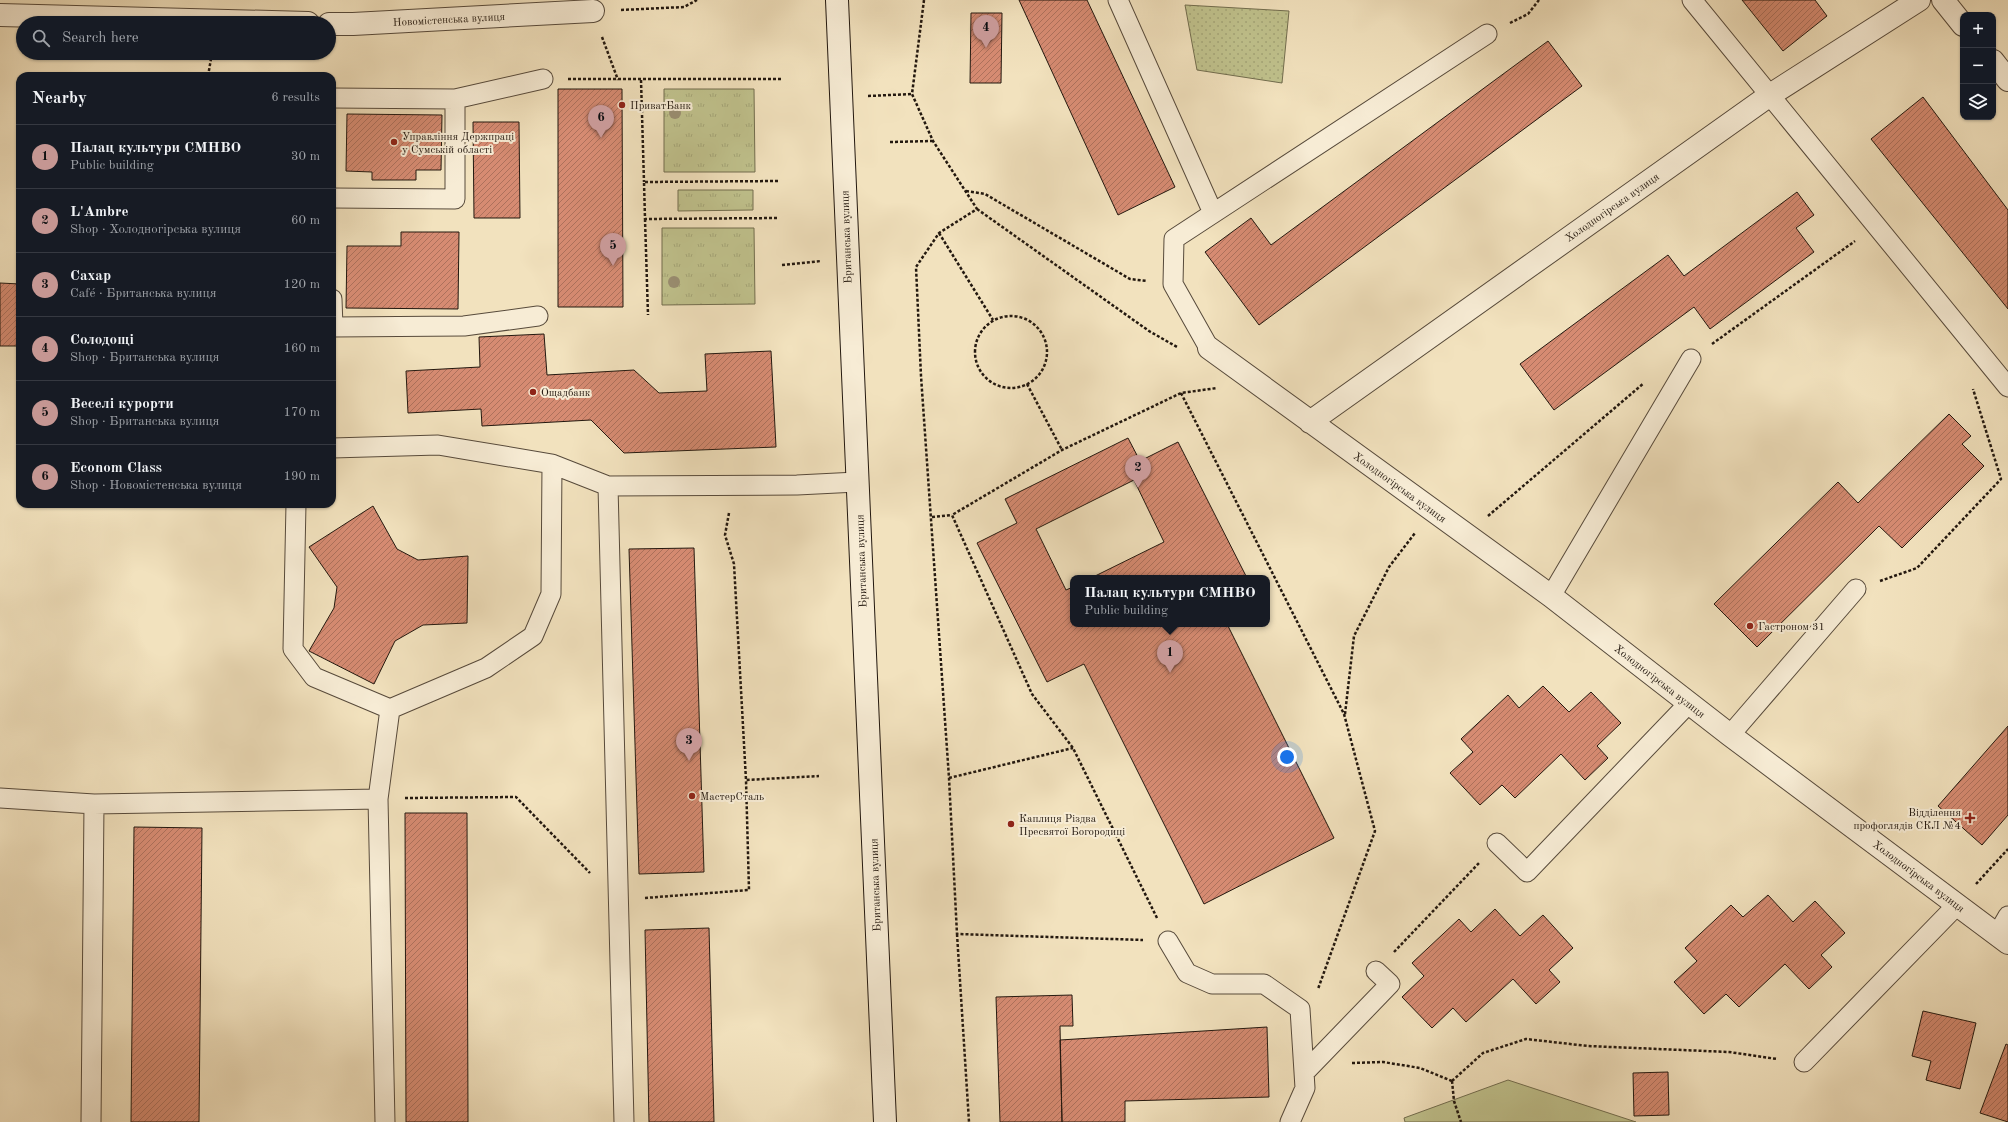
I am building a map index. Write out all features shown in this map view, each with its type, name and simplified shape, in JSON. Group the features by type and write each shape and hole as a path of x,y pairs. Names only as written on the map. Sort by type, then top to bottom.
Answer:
{"street":[{"name":"Британська вулиця","path":"837,0 885,1122"},
{"name":"Холодногірська вулиця","path":"1310,422 1770,95 1919,0"},
{"path":"1943,0 1960,20"},
{"name":"Новомістенська вулиця","path":"336,24 593,11"},
{"path":"0,15 38,16"},
{"path":"1996,66 2008,80"},
{"name":"Холодногірська вулиця","path":"1209,348 1255,383 1551,596 1730,735 2002,939"}],"lane":[{"path":"1118,0 1213,213"},
{"path":"1692,0 2008,387"},
{"path":"1209,348 1173,284 1174,239 1487,34"},
{"path":"336,98 455,99 543,79"},
{"path":"336,198 455,199 455,99"},
{"path":"336,326 464,326 538,316"},
{"path":"1551,596 1691,359"},
{"path":"336,448 438,445 552,464 608,486 797,485 857,482"},
{"path":"296,508 293,649 314,677 390,709 486,668 533,636 551,594 552,464"},
{"path":"608,486 624,1122"},
{"path":"1730,735 1856,589"},
{"path":"1497,844 1527,872 1689,703"},
{"path":"385,1122 378,798 390,709"},
{"path":"0,798 94,804 378,798"},
{"path":"91,1122 94,804"},
{"path":"1804,1062 1957,905"},
{"path":"2002,939 2008,916"},
{"path":"1168,941 1187,973 1212,984 1264,984 1300,1009 1305,1088 1290,1122"},
{"path":"1305,1072 1390,984 1376,971"}],"path":[{"path":"618,80 593,11 684,7 697,0"},
{"path":"924,0 912,94 933,141 977,209 1148,331"},
{"path":"1528,14 1539,0"},
{"path":"209,72 211,60"},
{"path":"543,79 782,79"},
{"path":"640,80 648,315"},
{"path":"842,97 912,94"},
{"path":"890,142 933,141"},
{"path":"644,182 778,181"},
{"path":"966,191 985,194 1130,279 1173,284"},
{"path":"969,1122 949,778 921,376 916,267 939,233 977,209"},
{"path":"645,219 779,218"},
{"path":"939,233 993,320"},
{"path":"782,265 847,259"},
{"path":"1004,316 1015,316 1026,319 1036,326 1043,335 1047,357 1043,368 1036,377 1027,384 1015,388 1002,387 991,382 982,374 976,363 974,351 977,338 983,328 993,320 1004,316"},
{"path":"932,517 952,515 1062,450 1181,393 1255,383"},
{"path":"1027,384 1062,450"},
{"path":"1856,589 1917,568 2001,479 1973,388"},
{"path":"1181,393 1344,714 1375,831 1302,1034"},
{"path":"731,506 724,535 734,564 746,780"},
{"path":"1344,714 1354,636 1389,567 1432,511"},
{"path":"952,515 1032,694 1072,748 1168,941 957,934"},
{"path":"949,778 1072,748"},
{"path":"779,778 819,776"},
{"path":"1376,971 1497,844"},
{"path":"1957,905 2008,848"},
{"path":"1452,1081 1483,1053 1526,1039 1588,1046 1729,1052 1804,1062"},
{"path":"1347,1064 1383,1062 1420,1068 1452,1081"},
{"path":"1452,1081 1454,1101 1461,1122"}],"green space":[{"path":"1185,5 1289,11 1282,83 1197,70"},
{"path":"664,89 754,89 755,172 664,172"},
{"path":"678,190 753,190 753,210 678,211"},
{"path":"662,228 754,228 755,304 662,305"},
{"path":"1508,1080 1636,1122 1405,1122 1404,1118"}],"building":[{"path":"1019,0 1087,0 1175,187 1118,215"},
{"path":"1742,0 1815,0 1827,16 1783,51"},
{"path":"971,13 1002,13 1001,83 970,83"},
{"path":"1548,41 1582,86 1259,325 1205,252 1251,218 1271,245"},
{"path":"558,89 622,89 623,307 558,307"},
{"path":"1923,97 2008,210 2008,309 1871,139"},
{"name":"Управління Держпраці у Сумській області","path":"347,114 442,115 441,170 416,170 416,180 372,180 372,172 346,171"},
{"path":"473,122 519,122 520,218 474,218"},
{"path":"1797,192 1814,215 1796,228 1814,252 1710,329 1694,307 1554,410 1520,364 1668,255 1684,276"},
{"path":"401,232 459,232 458,309 346,308 347,246 401,246"},
{"path":"0,283 16,284 16,346 0,346"},
{"name":"Ощадбанк","path":"544,334 547,375 634,370 659,393 707,391 705,354 771,351 776,447 624,453 591,420 482,426 481,409 408,413 406,371 480,367 479,337"},
{"path":"1949,414 1971,436 1962,444 1984,466 1902,548 1879,526 1757,647 1714,604 1838,482 1858,503"},
{"path":"1128,438 1140,461 1178,442 1245,575 1097,575 1164,542 1134,480 1036,529 1066,590 1070,588 1070,627 1228,627 1334,838 1204,904 1084,664 1047,682 977,543 1017,523 1005,499"},
{"path":"373,506 397,549 418,560 468,556 467,623 423,625 395,641 374,684 309,651 334,608 337,587 309,547"},
{"path":"694,548 704,872 639,874 629,549"},
{"path":"1543,686 1569,712 1591,692 1621,723 1597,746 1608,758 1585,780 1561,754 1515,798 1502,785 1480,805 1450,773 1473,752 1461,739 1508,695 1519,708"},
{"path":"2008,726 2008,815 1982,845 1938,806"},
{"path":"405,813 467,813 468,1122 406,1122"},
{"path":"134,827 202,828 199,1122 131,1122"},
{"path":"1768,895 1793,922 1815,901 1845,933 1821,955 1832,967 1809,989 1785,964 1739,1007 1726,994 1704,1014 1674,982 1697,961 1685,948 1731,905 1743,917"},
{"path":"1495,909 1520,936 1543,915 1573,948 1549,970 1560,982 1536,1004 1513,979 1466,1022 1453,1008 1432,1028 1402,997 1424,976 1412,963 1459,919 1471,932"},
{"path":"709,928 714,1122 649,1122 645,930"},
{"path":"1072,995 1073,1026 1060,1026 1062,1122 1000,1122 996,997"},
{"path":"1923,1011 1976,1023 1960,1089 1926,1080 1931,1061 1912,1056"},
{"path":"1267,1027 1269,1097 1125,1101 1125,1122 1062,1122 1060,1040"},
{"path":"2006,1044 2008,1045 2008,1122 1980,1113"},
{"path":"1668,1072 1669,1115 1634,1116 1633,1073"}],"place":[{"name":"Солодощі","path":"986,48"},
{"name":"ПриватБанк","path":"622,105"},
{"name":"Econom Class","path":"601,138"},
{"name":"Управління Держпраці у Сумській області","path":"394,142"},
{"name":"Веселі курорти","path":"613,266"},
{"name":"Ощадбанк","path":"533,392"},
{"name":"L'Ambre","path":"1138,488"},
{"name":"Гастроном 31","path":"1750,626"},
{"name":"Палац культури СМНВО","path":"1170,673"},
{"name":"Сахар","path":"689,761"},
{"name":"МастерСталь","path":"692,796"},
{"name":"Відділення профоглядів СКЛ №4","path":"1970,818"},
{"name":"Каплиця Різдва Пресвятої Богородиці","path":"1011,824"}]}
